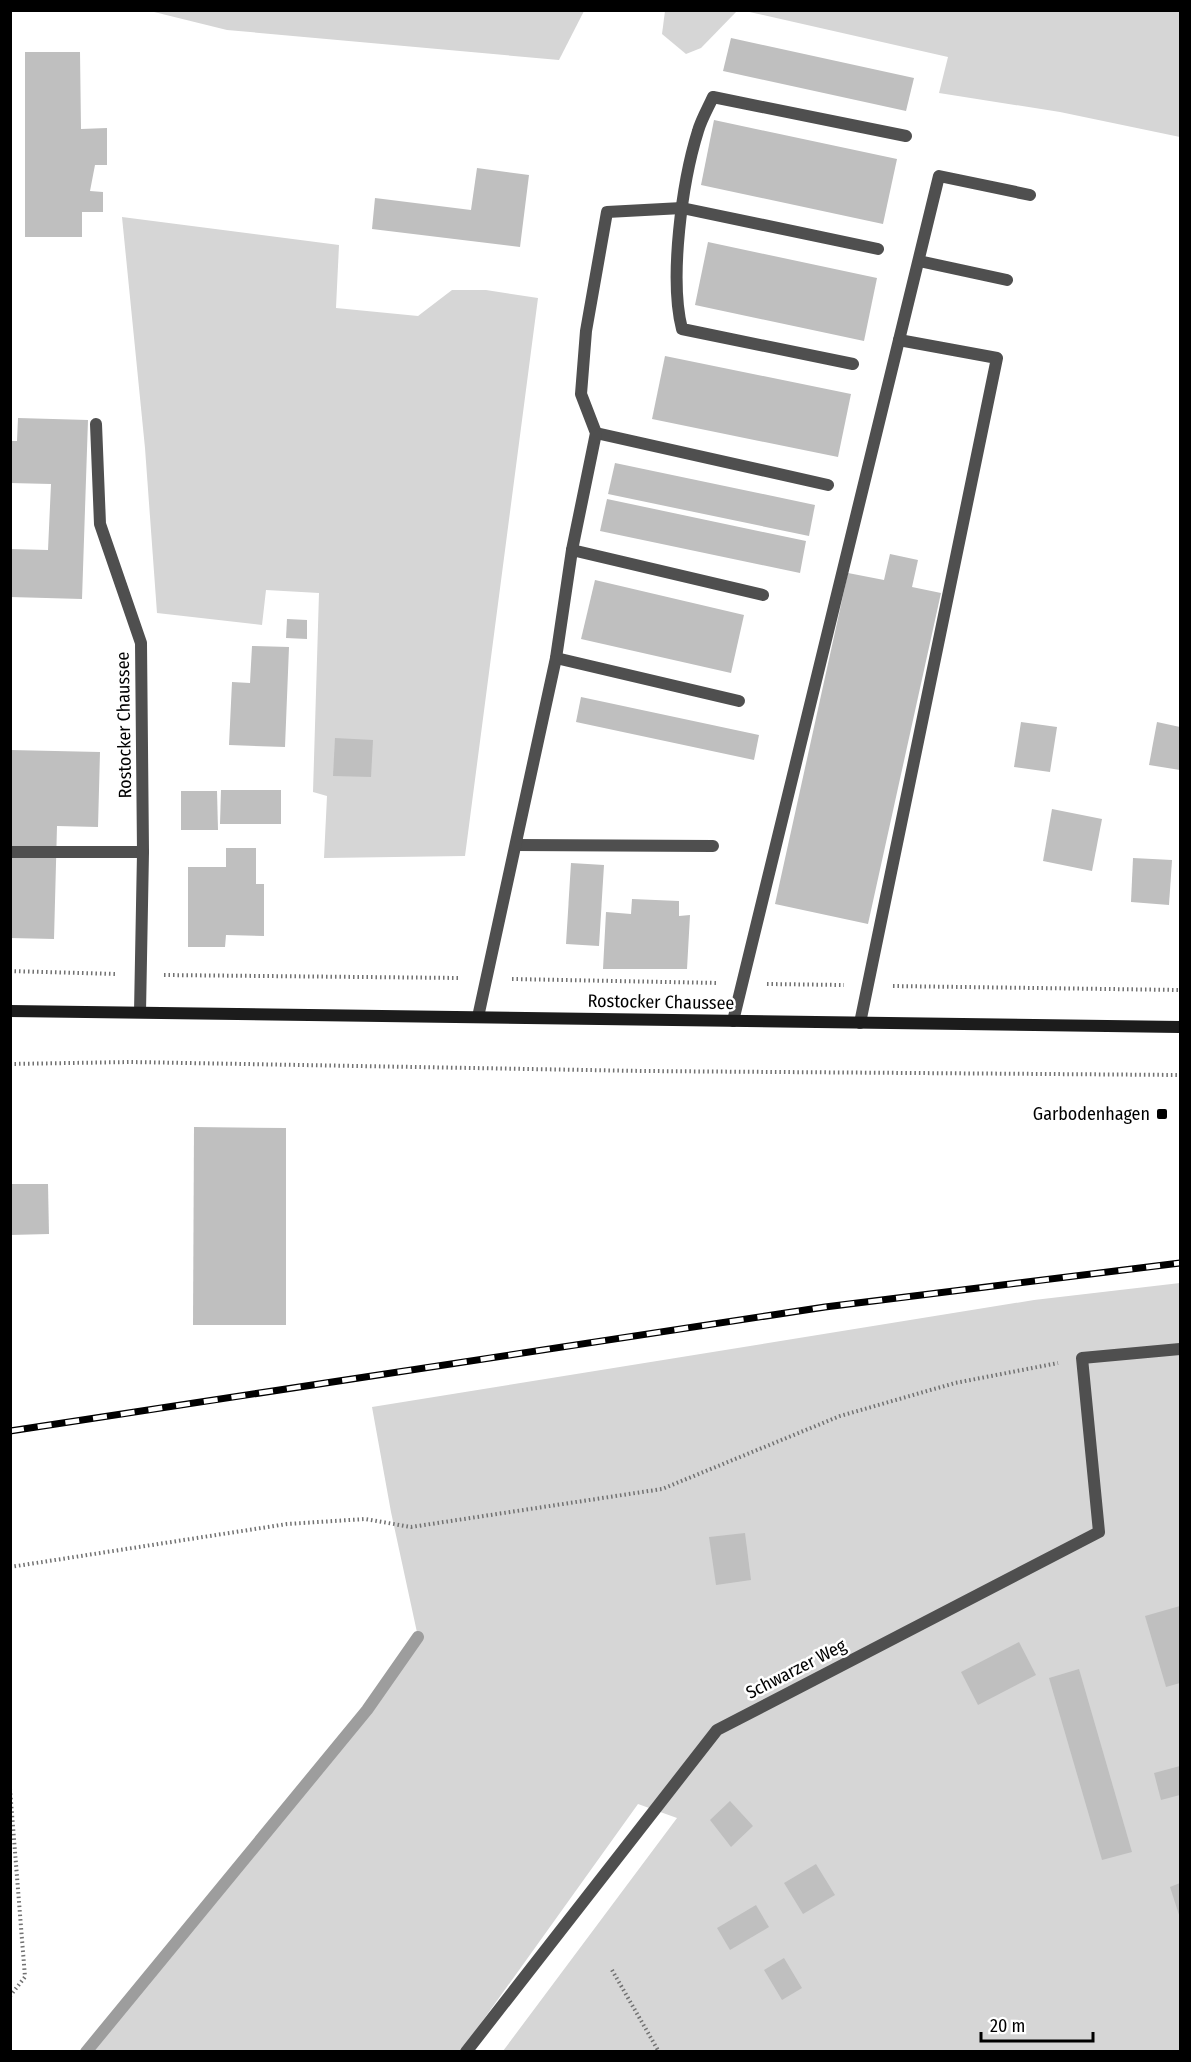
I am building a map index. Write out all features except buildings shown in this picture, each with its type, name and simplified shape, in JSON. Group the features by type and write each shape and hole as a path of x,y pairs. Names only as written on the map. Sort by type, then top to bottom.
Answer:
{"main road":[{"name":"Rostocker Chaussee","path":"10,1011 1180,1027"}],"street":[{"path":"853,364 682,329 676,307 682,208 698,131 713,97 906,136"},
{"path":"733,1021 939,176 1030,195"},
{"path":"478,1017 556,658 572,550 596,433 581,394 586,331 607,212 682,208 878,249"},
{"path":"919,261 1007,280"},
{"path":"860,1023 997,358 899,340"},
{"name":"Rostocker Chaussee","path":"96,424 100,524 141,643 143,852 140,1012"},
{"path":"596,433 828,485"},
{"path":"572,550 763,595"},
{"path":"556,658 739,701"},
{"path":"516,844 713,846"},
{"path":"10,852 143,852"},
{"path":"1082,1358 1180,1349"},
{"name":"Schwarzer Weg","path":"466,2052 717,1730 1099,1532 1082,1358"}],"path":[{"path":"10,971 142,975 1180,990"},
{"path":"10,1064 130,1062 655,1071 1180,1075"},
{"path":"10,1567 287,1524 366,1519 411,1527 662,1489 840,1416 955,1383 1082,1358"},
{"path":"10,1789 25,1977 10,1996"},
{"path":"612,1970 659,2052"}],"shaded area":[{"path":"150,11 584,11 559,60 227,30"},
{"path":"665,11 737,11 701,48 686,54 662,34"},
{"path":"745,11 1180,11 1180,137 1060,112 939,93 948,57"},
{"path":"122,217 339,245 336,308 418,316 452,290 486,290 538,298 465,856 324,858 327,796 313,792 319,593 266,590 262,625 157,613 145,448"},
{"path":"1180,1283 1180,2051 503,2051 677,1818 638,1804 461,2051 86,2052 367,1710 418,1637 391,1512 372,1407 1034,1300"}],"waterway":[{"path":"86,2052 367,1710 418,1637"}],"railway":[{"path":"10,1431 825,1307 1180,1263"}],"place":[{"name":"Garbodenhagen","path":"1162,1114"}]}
